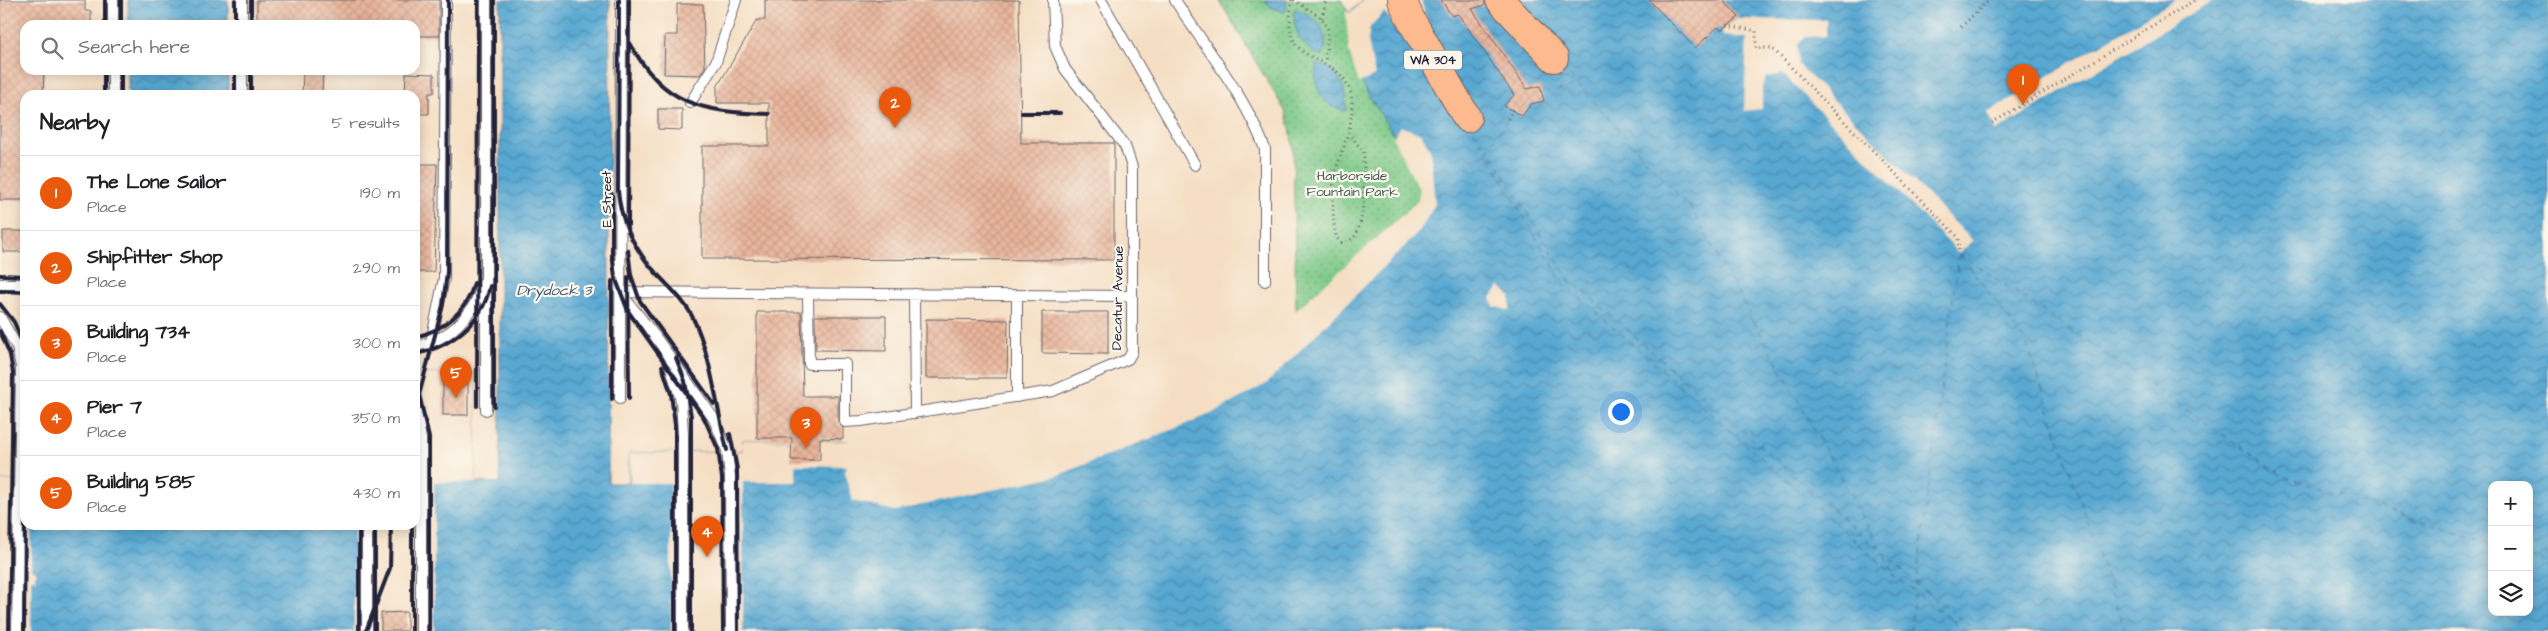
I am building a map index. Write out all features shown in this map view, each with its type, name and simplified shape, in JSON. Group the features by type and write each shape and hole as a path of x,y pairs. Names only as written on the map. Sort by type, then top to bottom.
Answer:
{"highway":[{"name":"WA 304","path":"1402,0 1410,18 1467,118"},
{"path":"1500,0 1554,58"}],"lane":[{"path":"113,0 113,20"},
{"path":"242,0 242,20"},
{"path":"431,342 444,278 446,0"},
{"path":"486,0 486,410"},
{"name":"E Street","path":"620,398 621,0"},
{"path":"690,103 716,62 736,0"},
{"name":"Decatur Avenue","path":"808,294 808,364 845,364 845,422 1053,392 1128,359 1132,352 1132,167 1125,146 1065,69 1055,46 1054,0"},
{"path":"1101,0 1195,165"},
{"path":"1175,0 1210,51 1259,133 1266,149 1265,281"},
{"path":"113,75 113,90"},
{"path":"242,75 242,90"},
{"path":"420,345 431,342 451,331 472,309 481,289 486,264"},
{"path":"0,284 20,285"},
{"path":"620,292 1132,296"},
{"path":"620,292 654,335 714,419 727,450 730,477 731,631"},
{"path":"914,294 914,413"},
{"path":"1017,296 1017,397"},
{"path":"0,317 17,347 20,362"},
{"path":"654,335 675,378 682,412 683,631"},
{"path":"17,631 20,433"},
{"path":"420,434 421,631"},
{"path":"367,530 367,631"}],"path":[{"path":"1325,63 1328,30 1322,18 1293,0 1289,19 1294,42 1299,49 1337,72 1348,86 1352,101 1349,134 1334,175 1334,224 1337,238 1342,244 1353,238 1360,224 1363,194 1364,152 1349,134"},
{"path":"1322,18 1326,0"},
{"path":"1961,27 1988,0"},
{"path":"1992,123 2195,0"},
{"path":"1727,26 1756,31 1756,48 1772,48 1958,237 1959,253"},
{"path":"1508,119 1513,109"}],"green space":[{"name":"Harborside Fountain Park","path":"1219,0 1341,0 1349,13 1367,93 1398,141 1422,191 1420,203 1296,313 1293,146 1290,128 1285,111"}],"water":[{"path":"128,0 228,0 228,20 128,20"},
{"name":"Drydock 3","path":"500,0 610,0 608,483 629,483 629,453 742,451 743,440 847,441 847,459 864,467 901,472 1054,457 1233,383 1415,208 1422,191 1398,141 1367,93 1360,78 1349,13 1363,0 2548,0 2548,631 0,631 0,481 20,481 20,530 420,530 420,374 476,374 476,482 500,483"},
{"path":"1264,0 1287,0 1285,12 1272,8"},
{"path":"1294,9 1310,15 1320,26 1325,40 1323,57 1309,49 1300,38 1295,25"},
{"path":"1316,63 1331,70 1340,81 1345,95 1346,111 1330,105 1320,94 1316,80"},
{"path":"128,75 228,75 228,90 128,90"}],"pier":[{"path":"1363,0 1421,0 1431,35 1413,45 1384,12 1370,27 1368,40 1375,76 1359,83 1349,51 1346,13 1347,11 1349,13 1353,11"},
{"path":"2175,0 2213,0 1996,131 1987,113"},
{"path":"1737,19 1826,20 1826,36 1806,37 1797,45 1799,65 1973,241 1959,253 1783,74 1766,77 1762,88 1762,109 1744,111 1747,38 1723,36 1722,30"},
{"path":"1400,126 1421,134 1430,149 1435,204 1419,232 1266,384 1211,414 1056,476 895,511 853,501 845,471 847,466 795,465 795,482 743,482 743,631 671,631 671,483 630,483 629,453 742,451 743,440 847,441 850,446 850,458 865,465 901,469 1053,455 1140,407 1231,381 1295,311 1417,202 1420,191 1393,138"},
{"path":"1500,286 1510,296 1510,311 1494,306 1491,298"},
{"path":"420,374 476,374 476,483 434,482 434,631 354,631 354,530 420,530"},
{"path":"0,481 20,481 20,530 31,530 31,570 35,570 35,579 31,579 31,631 0,631"}],"building":[{"path":"0,0 85,0 85,11 91,11 91,20 20,20 20,75 44,75 43,90 20,90 20,200 0,200"},
{"path":"257,0 439,0 439,36 420,36 420,20 257,20"},
{"path":"765,0 1019,0 1021,143 1114,143 1114,260 702,259 702,146 769,146 769,103 717,103 717,87 757,20 765,20"},
{"path":"1441,0 1485,0 1485,5 1472,9 1527,89 1540,86 1544,101 1531,104 1522,116 1504,106 1514,95 1458,14 1452,16"},
{"path":"1649,0 1723,0 1739,17 1722,30 1718,27 1695,48"},
{"path":"677,4 703,4 705,67 700,75 664,74 665,35 677,35"},
{"path":"434,74 434,93 429,93 429,114 420,114 420,90 405,90 406,75"},
{"path":"303,75 323,75 322,90 302,90"},
{"path":"658,109 682,109 682,130 658,129"},
{"path":"420,164 437,164 434,272 420,272"},
{"path":"3,231 20,231 20,252 3,252"},
{"path":"757,312 801,312 803,396 838,396 838,422 843,428 843,439 820,438 820,460 791,460 792,438 757,438"},
{"path":"1042,312 1108,312 1108,354 1042,353"},
{"path":"815,316 886,316 886,351 816,350"},
{"path":"926,319 1008,320 1007,378 926,378"},
{"path":"443,381 468,381 468,415 443,415"},
{"path":"407,612 407,631 381,631 381,613"}],"ferry route":[{"path":"1563,68 1692,210 1882,552"},
{"path":"1556,91 1577,85"},
{"path":"1508,119 1488,149 1567,277 1927,592 1977,631"},
{"path":"1474,130 1562,282 1896,577 1966,631"},
{"path":"1959,253 2283,476 2488,543"},
{"path":"1910,631 1959,253"},
{"path":"1961,256 2026,342 2125,631"},
{"path":"1884,556 1895,574"},
{"path":"2533,557 2548,562"}],"railway":[{"path":"105,0 105,20"},
{"path":"121,0 121,20"},
{"path":"235,0 235,20"},
{"path":"251,0 251,20"},
{"path":"420,391 443,305 447,272 448,0"},
{"path":"477,406 478,0"},
{"path":"494,0 494,406"},
{"path":"619,0 618,191 622,215 636,247 650,266 681,299 689,310 699,331 709,364 727,450"},
{"path":"628,225 629,0"},
{"path":"630,43 656,80 671,93 705,107 724,111 769,114"},
{"path":"104,75 104,90"},
{"path":"121,75 121,90"},
{"path":"235,75 235,90"},
{"path":"251,75 251,90"},
{"path":"1022,113 1060,113"},
{"path":"612,194 612,259"},
{"path":"628,250 631,275 640,301 714,404"},
{"path":"612,253 615,277 628,311 704,418 718,449 722,478 723,631"},
{"path":"0,275 20,276"},
{"path":"628,277 629,398"},
{"path":"612,281 612,399"},
{"path":"420,336 435,330 453,318 466,303 474,283"},
{"path":"420,353 440,346 463,331 480,311 490,286"},
{"path":"0,291 20,292"},
{"path":"0,304 14,322 20,336"},
{"path":"0,331 10,355 13,373 9,631"},
{"path":"676,358 685,381 691,416 691,631"},
{"path":"662,366 671,394 675,425 675,631"},
{"path":"420,398 429,438 429,631"},
{"path":"730,434 737,469 738,631"},
{"path":"24,631 25,530"},
{"path":"359,530 359,631"},
{"path":"375,530 375,631"},
{"path":"366,631 390,568 391,530"},
{"path":"412,530 412,631"}],"place":[{"name":"The Lone Sailor","path":"2023,105"},
{"name":"Shipfitter Shop","path":"895,128"},
{"name":"Building 585","path":"456,398"},
{"name":"Building 734","path":"806,448"},
{"name":"Pier 7","path":"707,557"}]}
